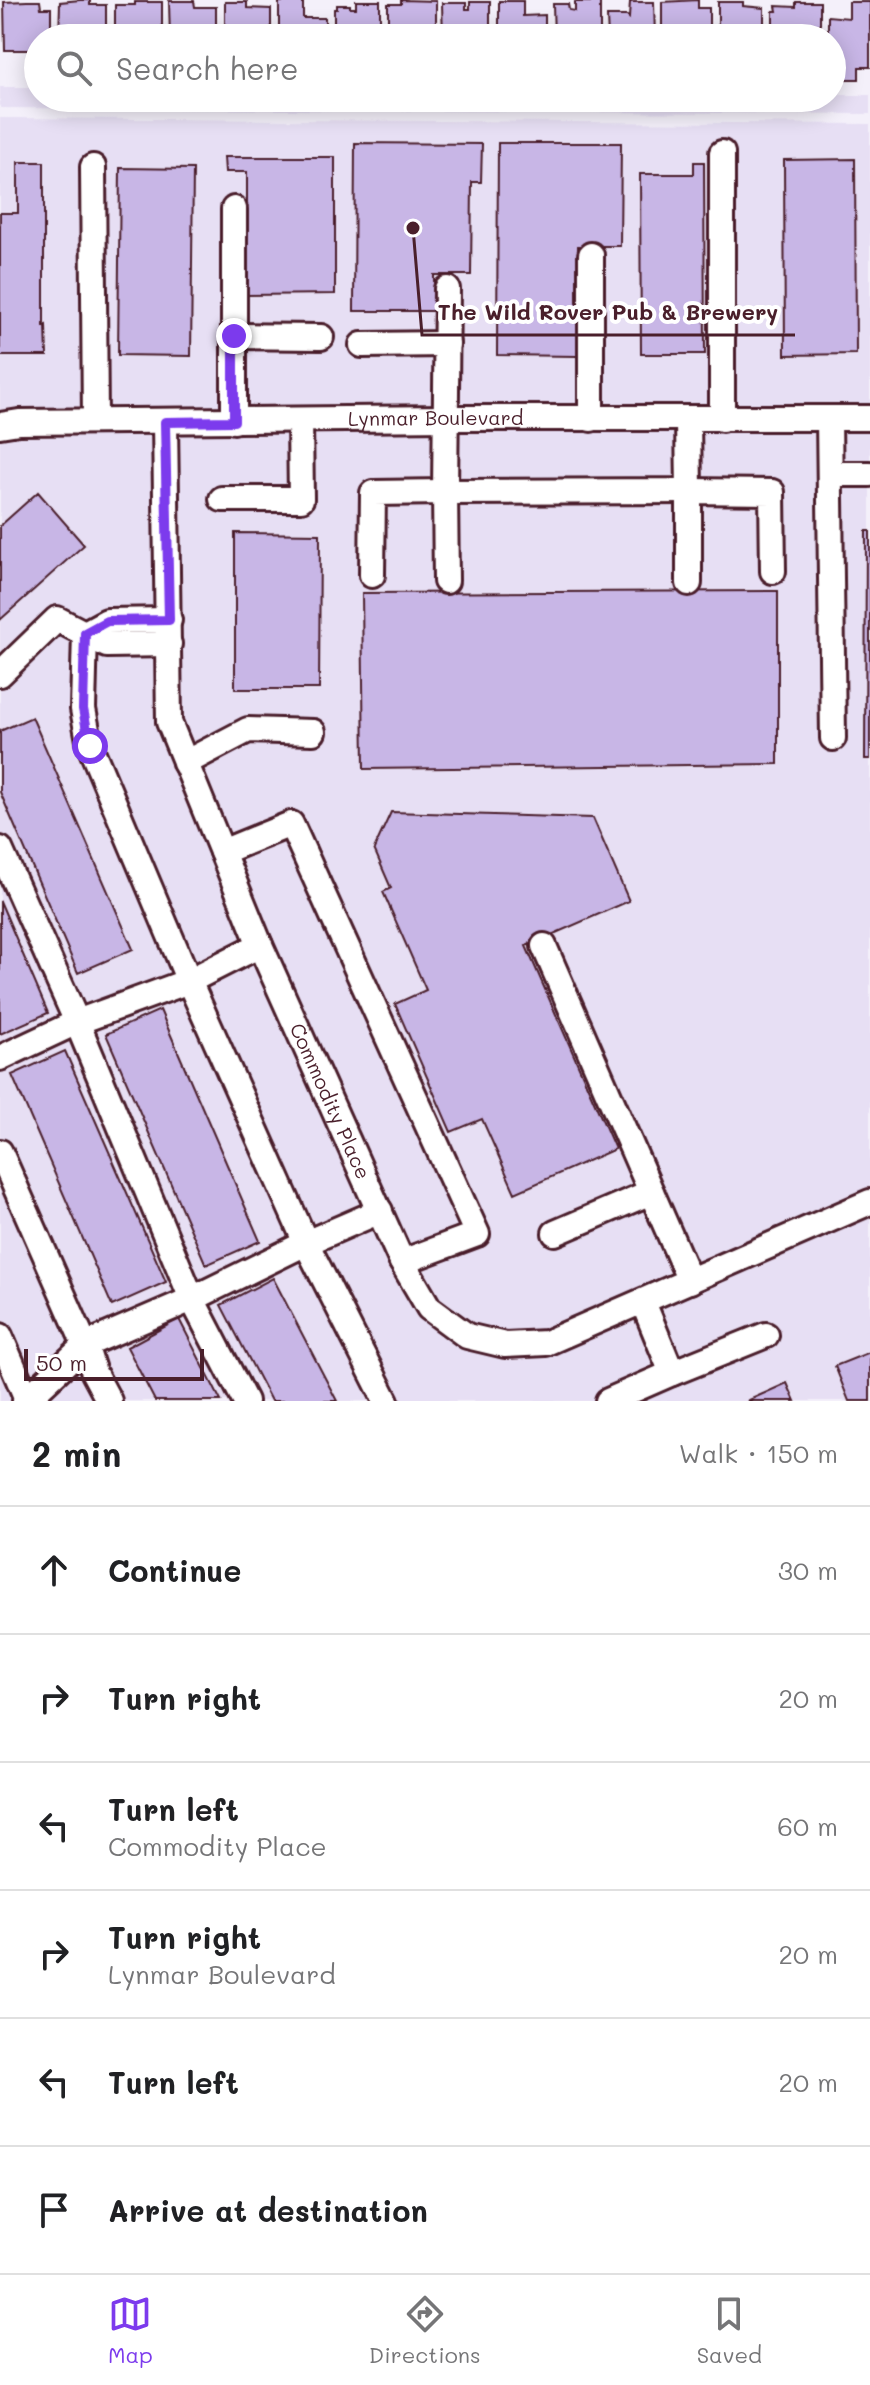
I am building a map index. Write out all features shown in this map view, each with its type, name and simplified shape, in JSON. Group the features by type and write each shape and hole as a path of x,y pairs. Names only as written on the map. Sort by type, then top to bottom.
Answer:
{"lane":[{"path":"722,153 722,419"},
{"path":"93,167 95,421"},
{"path":"234,209 234,421"},
{"path":"591,255 591,419"},
{"path":"446,581 447,289"},
{"path":"234,336 321,337"},
{"path":"362,345 447,344"},
{"name":"Lynmar Boulevard","path":"0,425 19,422 447,418 870,418"},
{"path":"829,418 833,738"},
{"path":"222,499 301,499 300,420"},
{"path":"688,420 689,583"},
{"name":"Commodity Place","path":"165,422 169,722 260,945 402,1262 429,1308 467,1336 505,1345 546,1343 870,1202"},
{"path":"830,474 870,474"},
{"path":"372,575 373,493 445,492 772,492 773,571"},
{"path":"0,674 57,619 107,645 169,632"},
{"path":"85,633 83,709 90,746 189,981 306,1243 386,1401"},
{"path":"185,763 248,730 313,732"},
{"path":"222,852 291,824 477,1234 402,1262"},
{"path":"0,849 77,1022 192,1299 245,1401"},
{"path":"0,1058 77,1022 189,981 260,945"},
{"path":"544,946 690,1281"},
{"path":"0,1152 85,1345 94,1373 109,1401"},
{"path":"555,1233 651,1192"},
{"path":"0,1336 26,1400 85,1345 380,1211"},
{"path":"643,1302 672,1373"},
{"path":"608,1401 766,1335"}],"shaded area":[{"path":"0,87 24,87 24,108 0,108"},
{"path":"846,95 870,95 870,114 580,112 846,112"},
{"path":"0,118 870,124 870,1401 0,1401"}],"building":[{"path":"90,0 90,5 106,5 106,24 59,24 60,2"},
{"path":"401,0 436,1 436,24 388,24 388,4 401,4"},
{"path":"698,0 698,8 709,8 709,24 662,24 662,2"},
{"path":"40,1 41,8 51,8 51,24 24,24 24,50 5,50 4,2"},
{"path":"169,1 194,1 195,7 216,7 216,24 170,24"},
{"path":"356,1 380,1 380,24 334,24 337,5 356,8"},
{"path":"499,1 523,1 523,16 545,15 545,24 499,24"},
{"path":"135,2 162,2 162,24 115,24 115,5 135,5"},
{"path":"225,2 247,2 247,8 271,9 271,24 225,24"},
{"path":"279,2 303,2 303,18 325,18 325,24 279,24"},
{"path":"470,2 490,2 490,24 443,24 442,3 466,3 466,9 470,9"},
{"path":"575,2 600,2 600,24 554,24 553,4 568,4 569,10 575,11"},
{"path":"630,2 654,2 655,24 607,24 607,16 629,18"},
{"path":"718,2 743,2 743,6 764,8 764,24 718,24"},
{"path":"796,2 820,2 820,24 773,24 776,6 796,7"},
{"path":"849,2 870,2 870,67 859,67 859,79 846,79 846,24 828,24 828,16 849,18"},
{"path":"355,143 482,144 481,182 472,182 471,275 434,275 434,311 354,311"},
{"path":"498,143 621,143 620,246 578,246 577,356 497,355"},
{"path":"224,157 335,157 335,294 247,295 247,172 225,172"},
{"path":"855,159 856,354 785,355 784,160"},
{"path":"18,162 44,162 44,326 47,356 0,356 0,213 18,213"},
{"path":"694,162 704,162 705,354 641,354 640,174 694,174"},
{"path":"120,168 193,169 191,356 118,355"},
{"path":"38,492 84,545 0,620 0,526"},
{"path":"866,531 870,531 870,759 865,759"},
{"path":"235,533 320,534 319,689 235,689"},
{"path":"778,591 778,764 364,769 362,593"},
{"path":"32,717 133,949 78,973 0,792 0,731"},
{"path":"391,812 593,818 629,901 526,946 615,1149 515,1193 482,1119 451,1132 395,1004 426,990 383,892 391,888 374,849"},
{"path":"0,901 48,1013 0,1034"},
{"path":"160,1010 260,1241 206,1265 106,1034"},
{"path":"65,1051 166,1282 112,1306 12,1075"},
{"path":"273,1278 337,1401 271,1401 221,1305"},
{"path":"179,1319 221,1401 155,1401 127,1347"},
{"path":"870,1352 870,1401 849,1401 835,1366"},
{"path":"787,1383 795,1401 747,1401"}],"place":[{"name":"The Wild Rover Pub & Brewery","path":"413,228"}],"route":[{"path":"90,746 83,709 85,633 107,621 169,620 165,422 234,421 234,336"}]}
